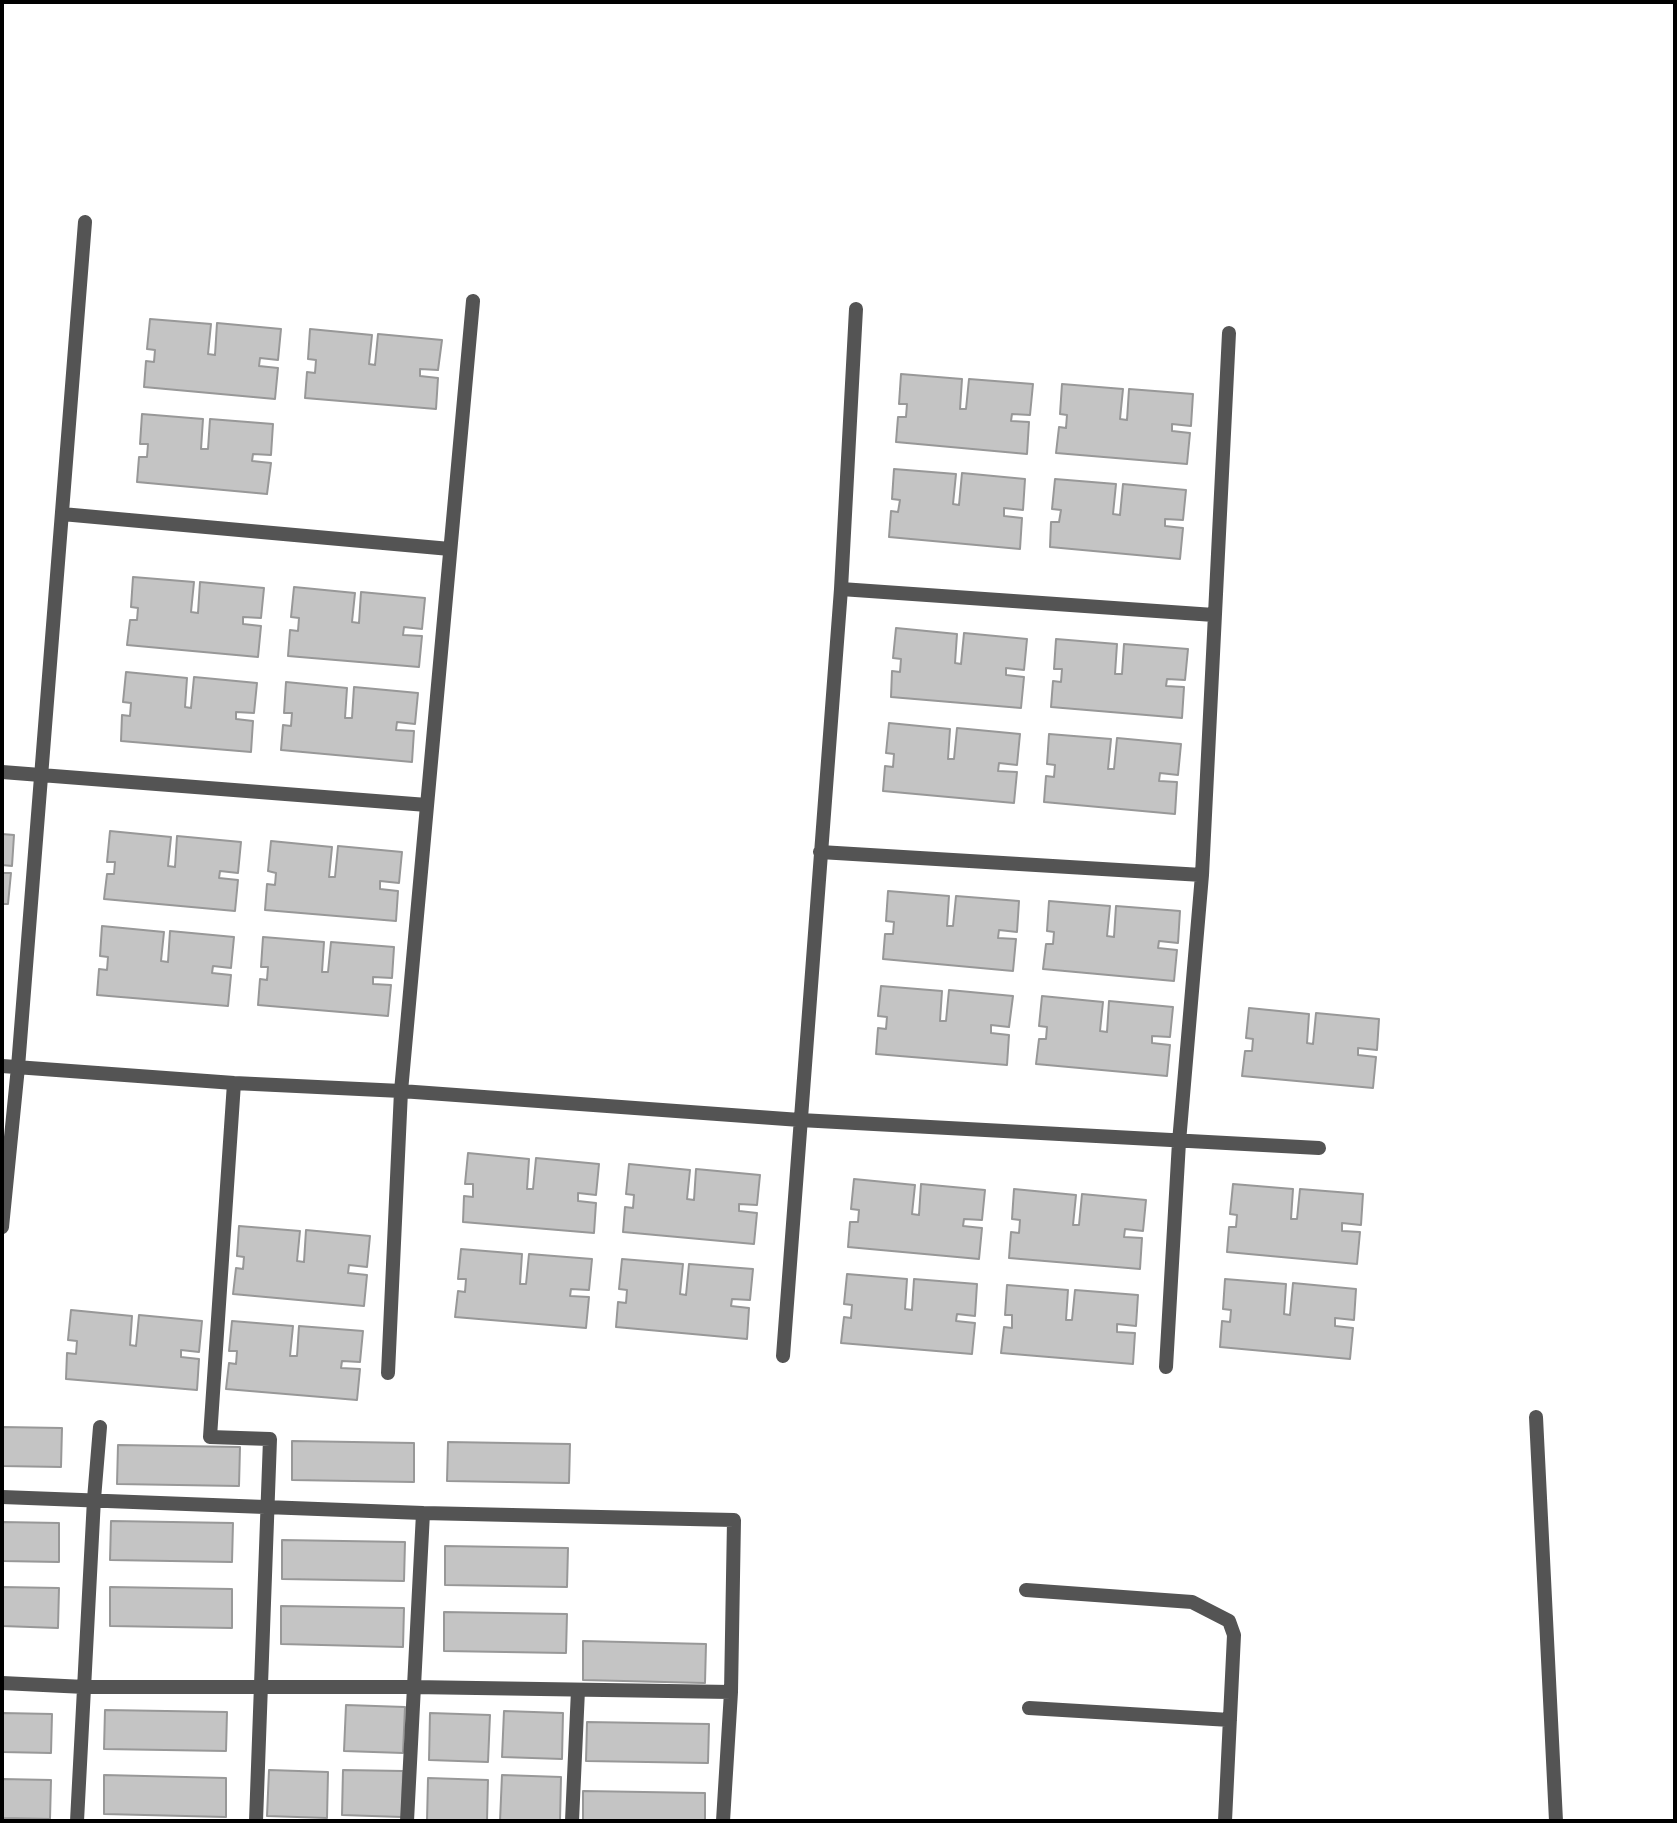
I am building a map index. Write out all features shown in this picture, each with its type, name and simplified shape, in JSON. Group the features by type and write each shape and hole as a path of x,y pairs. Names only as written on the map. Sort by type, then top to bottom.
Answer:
{"street":[{"path":"2,1227 18,1066 85,222"},
{"path":"388,1373 401,1091 473,301"},
{"path":"783,1356 841,589 856,309"},
{"path":"1166,1367 1179,1142 1202,875 1229,333"},
{"path":"62,514 450,549"},
{"path":"841,589 1214,615"},
{"path":"2,772 427,805"},
{"path":"820,852 1202,875"},
{"path":"2,1066 800,1120 1319,1148"},
{"path":"234,1083 210,1437 271,1439 256,1821"},
{"path":"1535,1417 1556,1821"},
{"path":"77,1821 100,1427"},
{"path":"2,1497 423,1513 734,1520 731,1692 723,1821"},
{"path":"407,1821 423,1513"},
{"path":"1027,1590 1192,1602 1228,1620 1234,1635 1225,1821"},
{"path":"2,1683 85,1687 413,1687 731,1692"},
{"path":"572,1821 578,1690"},
{"path":"1029,1708 1230,1720"}],"building":[{"path":"150,319 211,324 208,354 215,355 217,323 281,329 278,360 260,358 259,366 278,368 275,399 144,387 146,361 154,362 155,350 147,349"},
{"path":"310,329 372,335 369,364 375,365 378,334 442,340 438,370 420,369 420,376 438,378 436,409 305,398 307,372 315,373 316,360 308,359"},
{"path":"901,374 962,379 960,409 966,409 969,379 1033,384 1030,415 1012,414 1011,421 1029,422 1027,454 896,442 898,417 906,417 907,404 899,404"},
{"path":"1062,384 1123,389 1120,419 1127,420 1129,389 1193,394 1191,426 1172,424 1172,431 1190,433 1187,464 1056,453 1059,427 1066,428 1067,415 1060,414"},
{"path":"142,414 203,419 201,449 208,449 210,419 273,424 271,455 253,454 252,461 271,463 267,494 137,482 139,457 147,457 148,444 140,444"},
{"path":"894,469 956,474 953,504 959,505 962,473 1025,479 1023,510 1004,508 1004,516 1022,518 1020,549 889,537 891,511 898,512 900,500 892,499"},
{"path":"1055,479 1116,484 1113,514 1120,515 1123,484 1186,490 1183,520 1165,519 1165,526 1183,528 1180,559 1050,547 1051,522 1059,522 1061,510 1052,509"},
{"path":"133,577 194,582 191,612 198,613 200,582 264,588 261,618 243,617 243,624 261,626 258,657 127,645 130,620 137,620 138,608 131,607"},
{"path":"294,587 355,593 352,622 359,623 361,592 425,598 422,629 404,627 403,635 422,636 419,667 288,656 290,630 298,631 299,618 291,617"},
{"path":"896,628 957,634 955,663 961,664 964,633 1027,639 1024,670 1006,668 1006,675 1024,677 1021,708 891,697 892,671 900,672 901,659 893,658"},
{"path":"1056,639 1117,644 1115,674 1122,674 1124,644 1188,649 1185,680 1167,679 1166,686 1184,687 1182,718 1051,707 1053,681 1061,682 1062,669 1054,669"},
{"path":"126,672 187,678 185,707 191,708 194,677 257,683 254,713 236,712 236,719 253,721 251,752 121,741 122,715 130,716 131,703 123,702"},
{"path":"286,682 347,688 345,718 352,718 354,687 418,693 415,724 397,722 396,730 414,731 412,762 281,750 283,725 291,726 292,713 284,713"},
{"path":"889,723 950,729 948,759 954,759 957,728 1020,734 1017,765 999,763 998,771 1017,772 1014,803 883,791 885,766 893,767 894,754 886,753"},
{"path":"1049,734 1111,739 1108,769 1114,769 1117,738 1181,744 1178,775 1160,773 1159,781 1177,782 1175,814 1044,802 1046,776 1054,777 1055,765 1047,764"},
{"path":"110,831 171,837 168,866 175,867 177,836 241,842 238,873 220,871 219,878 238,880 235,911 104,899 107,874 114,874 115,862 107,862"},
{"path":"2,834 14,835 12,866 2,865"},
{"path":"271,841 332,847 329,877 335,877 338,846 402,852 399,883 380,881 380,889 398,891 396,921 265,910 267,884 275,885 276,873 268,871"},
{"path":"2,873 11,873 8,904 2,904"},
{"path":"888,891 949,896 947,926 953,926 956,896 1019,901 1017,932 999,930 998,938 1016,939 1013,971 883,959 885,934 893,934 894,922 886,921"},
{"path":"1049,901 1110,906 1107,936 1114,937 1116,906 1180,911 1178,943 1159,941 1158,948 1177,950 1174,981 1043,969 1046,944 1053,944 1054,932 1047,931"},
{"path":"102,926 164,932 161,961 168,962 170,931 234,937 231,968 213,966 212,973 231,975 228,1006 97,995 99,969 107,970 108,957 100,956"},
{"path":"263,937 324,942 322,972 328,972 331,942 394,947 392,978 373,977 373,984 391,985 388,1016 258,1005 260,979 267,980 268,967 261,967"},
{"path":"881,986 942,991 940,1021 946,1021 949,990 1013,996 1009,1027 991,1025 991,1033 1009,1035 1007,1065 876,1054 878,1028 886,1029 887,1017 878,1016"},
{"path":"1042,996 1103,1002 1100,1031 1107,1032 1109,1001 1173,1007 1170,1037 1152,1036 1152,1043 1170,1045 1167,1076 1036,1064 1039,1039 1046,1039 1047,1027 1039,1026"},
{"path":"1249,1008 1309,1014 1307,1043 1313,1044 1316,1013 1379,1019 1377,1050 1358,1048 1358,1055 1376,1057 1373,1088 1242,1076 1245,1051 1252,1051 1253,1039 1246,1038"},
{"path":"468,1153 529,1159 527,1189 533,1189 536,1158 599,1164 596,1195 578,1193 578,1201 596,1203 594,1233 463,1222 464,1196 473,1197 473,1184 465,1184"},
{"path":"629,1164 690,1170 687,1199 694,1200 696,1169 760,1175 757,1205 739,1204 739,1211 757,1213 754,1244 623,1232 625,1207 633,1208 634,1195 626,1194"},
{"path":"854,1179 915,1185 912,1214 919,1215 921,1184 985,1190 982,1220 964,1219 963,1226 982,1228 979,1259 848,1247 850,1222 858,1222 859,1210 851,1209"},
{"path":"1233,1184 1293,1189 1291,1219 1297,1219 1300,1189 1363,1194 1361,1225 1342,1223 1342,1231 1360,1232 1357,1264 1227,1252 1229,1227 1236,1227 1237,1215 1230,1214"},
{"path":"1014,1189 1076,1195 1073,1225 1079,1225 1082,1194 1146,1200 1143,1231 1125,1229 1124,1237 1142,1238 1140,1269 1009,1258 1011,1232 1019,1233 1020,1220 1012,1219"},
{"path":"239,1226 300,1231 297,1261 304,1262 306,1230 370,1236 367,1267 349,1265 348,1273 367,1275 364,1306 233,1294 236,1268 243,1269 244,1257 237,1256"},
{"path":"461,1249 522,1254 520,1284 526,1284 529,1254 592,1259 589,1290 571,1289 570,1296 589,1297 586,1328 455,1317 458,1291 465,1292 466,1279 458,1279"},
{"path":"622,1259 683,1264 680,1294 686,1295 689,1264 753,1269 750,1300 732,1299 731,1306 749,1308 747,1339 616,1327 618,1302 626,1303 627,1290 619,1289"},
{"path":"847,1274 907,1279 905,1309 912,1310 914,1279 977,1284 975,1316 957,1314 956,1321 975,1323 972,1354 841,1343 844,1317 851,1318 852,1305 844,1304"},
{"path":"1225,1279 1286,1284 1284,1314 1290,1315 1293,1283 1356,1289 1354,1320 1335,1318 1335,1326 1353,1328 1350,1359 1220,1347 1222,1321 1230,1322 1231,1310 1223,1309"},
{"path":"1007,1285 1068,1290 1066,1320 1072,1320 1075,1290 1138,1295 1136,1326 1117,1324 1117,1332 1135,1333 1133,1364 1001,1353 1004,1327 1012,1328 1012,1315 1005,1315"},
{"path":"71,1310 132,1316 130,1345 136,1346 139,1315 202,1321 199,1352 181,1350 181,1357 199,1359 197,1390 66,1379 67,1353 76,1354 77,1341 68,1340"},
{"path":"232,1321 293,1326 290,1356 297,1356 299,1326 363,1331 360,1362 342,1361 341,1368 360,1369 357,1400 226,1389 229,1363 236,1364 237,1351 229,1351"},
{"path":"2,1427 62,1428 61,1467 2,1466"},
{"path":"292,1441 414,1443 414,1482 292,1480"},
{"path":"448,1442 570,1444 569,1483 447,1481"},
{"path":"118,1445 240,1447 239,1486 117,1484"},
{"path":"111,1521 233,1523 232,1562 110,1560"},
{"path":"2,1522 59,1523 59,1562 2,1561"},
{"path":"282,1540 405,1542 404,1581 282,1579"},
{"path":"445,1546 568,1548 567,1587 445,1585"},
{"path":"2,1587 59,1588 58,1628 2,1626"},
{"path":"110,1587 232,1589 232,1628 110,1626"},
{"path":"281,1606 404,1608 403,1647 281,1644"},
{"path":"444,1612 567,1614 566,1653 444,1651"},
{"path":"583,1641 706,1644 705,1683 583,1680"},
{"path":"346,1705 405,1707 403,1753 344,1751"},
{"path":"105,1710 227,1712 226,1751 104,1749"},
{"path":"504,1711 563,1713 562,1759 502,1757"},
{"path":"2,1713 52,1714 51,1753 2,1752"},
{"path":"430,1713 490,1715 488,1762 429,1760"},
{"path":"587,1722 709,1724 708,1763 586,1761"},
{"path":"269,1770 328,1772 327,1818 267,1816"},
{"path":"343,1770 403,1771 402,1817 342,1815"},
{"path":"104,1775 226,1778 226,1817 104,1814"},
{"path":"502,1775 561,1777 560,1821 500,1821"},
{"path":"428,1778 488,1780 487,1821 427,1821"},
{"path":"2,1779 51,1780 50,1819 2,1818"},
{"path":"583,1791 705,1793 705,1821 583,1821"}]}
